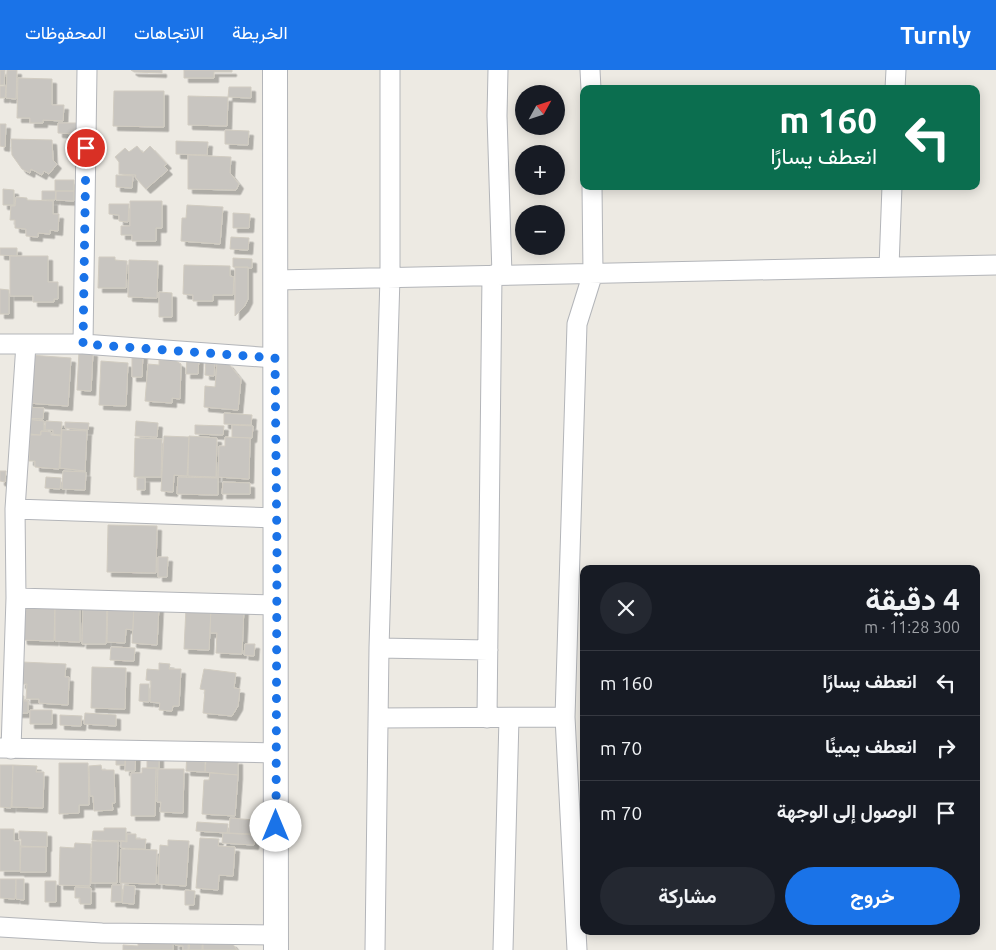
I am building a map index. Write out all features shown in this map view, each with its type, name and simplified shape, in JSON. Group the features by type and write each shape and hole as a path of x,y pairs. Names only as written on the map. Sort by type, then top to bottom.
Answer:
{"street":[{"path":"83,344 87,70"},
{"path":"0,927 102,941 276,943 276,70"},
{"path":"375,950 379,648 390,277 390,70"},
{"path":"487,718 497,275 498,70"},
{"path":"590,70 591,85"},
{"path":"895,85 896,70"},
{"path":"577,950 565,718 577,324 593,273 592,190"},
{"path":"889,267 892,190"},
{"path":"276,280 996,265"},
{"path":"0,344 83,344 275,358"},
{"path":"26,344 15,509 16,598 6,749 277,753"},
{"path":"15,509 276,518"},
{"path":"16,598 277,605"},
{"path":"379,648 488,650"},
{"path":"378,718 565,718"},
{"path":"503,950 508,718"}],"building":[{"path":"0,70 5,70 4,85 0,85"},
{"path":"7,70 17,70 16,99 6,98"},
{"path":"131,70 162,70 162,73 134,72"},
{"path":"184,70 232,70 232,72 214,72 214,78 184,78"},
{"path":"18,78 52,79 52,105 64,105 63,121 43,120 43,123 30,123 30,118 17,118"},
{"path":"0,86 6,86 5,98 0,98"},
{"path":"229,87 251,87 251,98 228,97"},
{"path":"114,91 164,91 164,127 113,126"},
{"path":"188,96 228,97 227,126 188,125"},
{"path":"58,123 77,123 77,134 58,133"},
{"path":"0,124 6,124 5,147 0,146"},
{"path":"225,130 249,131 248,145 225,144"},
{"path":"11,139 52,140 53,160 57,164 49,174 44,171 42,175 31,169 30,173 22,169 12,155"},
{"path":"176,141 208,142 207,155 176,154"},
{"path":"137,146 143,153 150,146 167,164 164,166 168,170 146,189 135,177 136,175 119,174 119,162 115,157 125,148 129,152"},
{"path":"188,155 231,157 230,173 239,184 236,190 188,189"},
{"path":"116,175 133,176 132,188 116,187"},
{"path":"55,180 74,180 74,191 55,191"},
{"path":"3,189 14,190 14,205 3,205"},
{"path":"42,191 56,191 55,200 42,200"},
{"path":"56,191 74,191 74,201 56,200"},
{"path":"16,197 27,198 27,200 53,201 53,214 59,214 58,231 50,230 50,234 38,233 38,237 26,236 26,229 15,228 15,220 10,220 11,206 15,206"},
{"path":"130,201 162,201 162,228 156,228 156,241 132,241 132,235 121,235 121,226 130,226"},
{"path":"109,204 129,204 128,222 119,221 119,215 109,214"},
{"path":"187,205 223,207 220,244 181,241 182,218 186,218"},
{"path":"233,213 250,214 249,228 233,228"},
{"path":"231,237 249,238 248,250 230,249"},
{"path":"0,248 17,248 17,256 0,255"},
{"path":"10,256 48,256 48,282 58,282 58,299 54,299 54,302 33,302 33,296 10,296"},
{"path":"99,257 115,257 115,260 127,261 126,288 98,288"},
{"path":"233,258 252,259 252,268 233,267"},
{"path":"129,260 158,261 157,298 128,297"},
{"path":"184,265 230,266 230,276 234,277 233,295 213,295 213,301 193,301 193,295 183,294"},
{"path":"235,267 248,267 248,299 244,307 235,316"},
{"path":"0,289 9,290 9,314 0,314"},
{"path":"159,292 172,293 172,317 159,317"},
{"path":"79,351 93,352 91,391 77,390"},
{"path":"132,352 143,352 142,377 132,377"},
{"path":"30,355 71,358 68,406 28,403"},
{"path":"187,356 199,357 198,374 186,374"},
{"path":"206,358 215,359 214,376 205,375"},
{"path":"159,360 176,361 181,364 180,399 172,398 172,403 145,401 148,364 159,365"},
{"path":"101,361 128,363 126,406 99,405"},
{"path":"217,362 228,363 241,379 238,410 204,407 205,386 215,387"},
{"path":"23,407 44,408 43,419 23,418"},
{"path":"224,413 252,415 251,425 224,424"},
{"path":"23,419 44,421 44,431 41,431 40,435 22,433"},
{"path":"46,421 62,422 61,435 53,434 53,430 45,430"},
{"path":"136,421 158,423 157,437 135,436"},
{"path":"65,422 89,423 88,430 65,428"},
{"path":"195,425 224,426 223,435 195,434"},
{"path":"232,425 253,426 252,438 232,437"},
{"path":"62,430 87,431 85,471 60,468"},
{"path":"41,431 61,436 59,469 35,467 35,461 29,461 30,435 41,435"},
{"path":"164,436 189,437 187,476 174,475 173,492 161,491"},
{"path":"189,436 217,438 216,477 188,476"},
{"path":"225,437 250,438 249,479 218,477 219,446 225,446"},
{"path":"135,438 162,439 161,477 134,477"},
{"path":"0,471 6,471 5,482 0,481"},
{"path":"63,471 86,472 85,490 62,489"},
{"path":"46,477 61,478 60,489 45,488"},
{"path":"178,477 218,478 218,495 177,494"},
{"path":"137,478 145,478 145,490 137,490"},
{"path":"223,482 250,483 250,494 222,494"},
{"path":"108,525 157,526 156,573 107,572"},
{"path":"158,557 168,557 167,577 158,577"},
{"path":"19,599 55,600 54,641 23,640"},
{"path":"55,599 80,599 80,642 55,641"},
{"path":"83,600 107,601 106,644 82,644"},
{"path":"108,602 134,603 133,630 126,629 125,643 107,642"},
{"path":"134,604 159,606 157,645 132,643"},
{"path":"211,606 244,607 242,654 216,653 217,633 210,633"},
{"path":"186,607 211,608 209,650 184,649"},
{"path":"245,644 255,644 254,656 244,655"},
{"path":"111,647 135,648 134,661 110,660"},
{"path":"22,662 66,664 65,677 69,677 68,705 39,703 39,699 26,699 27,684 21,684"},
{"path":"159,663 170,664 169,669 181,669 179,706 173,706 172,711 159,710 160,703 150,702 151,681 146,680 147,669 159,670"},
{"path":"92,667 126,668 125,709 91,708"},
{"path":"204,669 236,673 234,688 240,689 238,706 232,716 203,713 205,690 200,689"},
{"path":"140,684 149,684 149,702 139,701"},
{"path":"16,695 24,696 24,701 28,701 28,713 16,713"},
{"path":"30,710 52,710 52,724 30,724"},
{"path":"85,713 116,715 116,726 84,724"},
{"path":"60,715 82,716 81,726 60,725"},
{"path":"126,751 136,751 135,771 125,771"},
{"path":"116,752 125,752 125,765 116,765"},
{"path":"187,752 192,752 191,761 205,762 205,772 186,771"},
{"path":"159,753 159,768 147,768 147,757"},
{"path":"238,760 238,775 205,772 206,761 192,761"},
{"path":"59,763 88,763 89,805 79,805 79,813 59,814"},
{"path":"0,765 13,765 11,808 0,807"},
{"path":"13,765 37,766 36,772 44,772 43,808 12,807"},
{"path":"101,765 102,770 114,770 115,803 112,803 113,810 94,811 93,796 90,796 89,766"},
{"path":"142,768 156,768 155,816 131,816 131,773 142,773"},
{"path":"158,769 184,769 183,813 160,812 161,802 157,802"},
{"path":"210,773 238,775 235,816 202,814 204,780 209,780"},
{"path":"230,818 254,820 253,834 229,833"},
{"path":"197,822 228,824 227,833 196,831"},
{"path":"104,828 126,828 126,841 92,840 93,831 104,831"},
{"path":"0,829 14,829 14,841 20,841 20,871 0,871"},
{"path":"19,831 47,832 47,847 21,846"},
{"path":"223,833 255,835 254,845 222,843"},
{"path":"127,834 136,834 136,839 146,839 145,849 121,848 121,841 127,842"},
{"path":"200,838 219,839 218,846 235,847 233,876 219,875 218,890 196,888"},
{"path":"168,840 189,841 186,886 158,884 160,845 168,846"},
{"path":"92,841 118,842 117,883 91,883"},
{"path":"75,843 91,844 90,886 59,885 60,847 74,848"},
{"path":"21,847 46,847 46,872 20,872"},
{"path":"121,849 157,850 156,884 120,883"},
{"path":"0,879 16,879 15,899 0,898"},
{"path":"16,879 24,879 24,900 16,899"},
{"path":"45,881 56,881 56,902 45,902"},
{"path":"112,885 122,885 122,902 111,902"},
{"path":"124,885 135,886 134,904 122,903"},
{"path":"75,887 91,888 91,904 80,904 80,898 75,898"},
{"path":"185,890 195,891 194,905 185,905"},
{"path":"191,927 203,928 202,950 189,950"},
{"path":"176,928 189,928 188,950 183,950 183,946 175,945"},
{"path":"138,938 173,939 173,950 123,950 123,945 138,946"},
{"path":"203,941 232,943 237,950 203,950"}],"route":[{"path":"86,148 83,344 275,358 277,553 276,826"}]}
